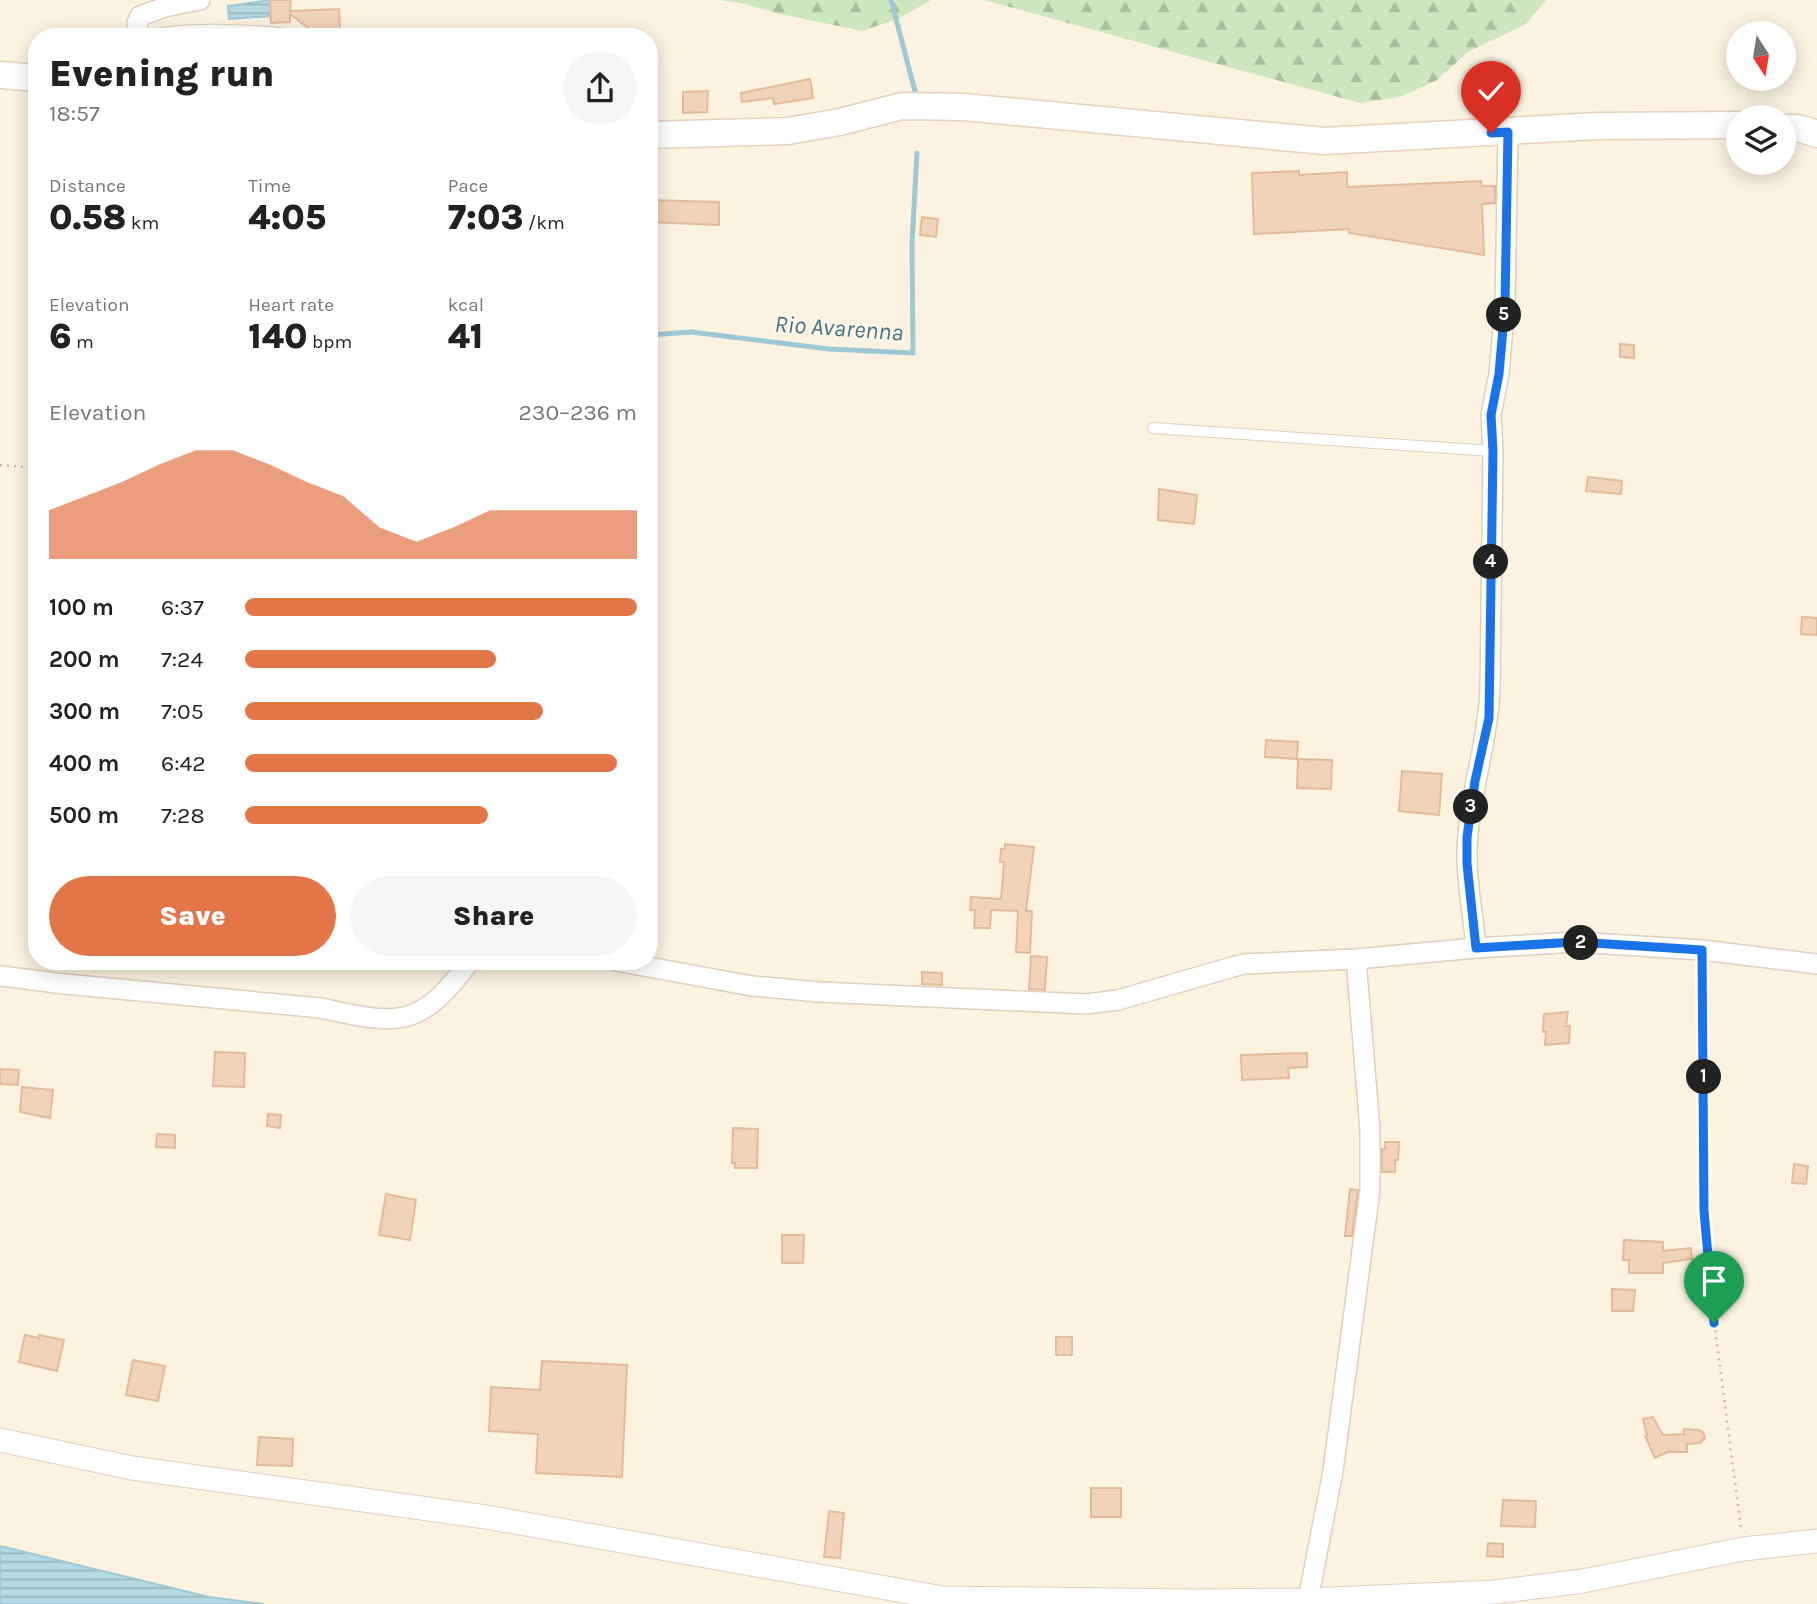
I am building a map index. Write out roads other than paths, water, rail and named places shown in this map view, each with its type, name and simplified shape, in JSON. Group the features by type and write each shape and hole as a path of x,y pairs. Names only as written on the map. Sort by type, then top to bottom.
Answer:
{"main road":[{"path":"0,75 28,77"},
{"path":"658,135 789,131 902,106 964,107 1325,141 1598,126 1726,125"},
{"path":"1796,128 1817,134"}],"street":[{"path":"138,28 140,16 165,7 200,0"},
{"path":"1476,948 1467,864 1467,837 1475,781 1489,718 1493,451 1491,415 1499,374 1505,305 1508,132"},
{"path":"658,969 752,986 819,992 1086,1004 1118,1000 1243,964 1356,959 1576,942 1702,950 1817,964"},
{"path":"1308,1600 1333,1471 1370,1190 1371,1143 1356,959"},
{"path":"0,976 311,1007 359,1017 402,1019 418,1014 435,1003 463,970"},
{"path":"0,1440 132,1468 486,1517 943,1598 1308,1600 1507,1591 1583,1581 1744,1549 1817,1541"}],"lane":[{"path":"1153,428 1493,451"}],"water":[{"path":"270,0 271,16 229,19 228,6"},
{"path":"0,1546 209,1597 264,1604 0,1604"}],"waterway":[{"path":"891,0 916,95"},
{"name":"Rio Avarenna","path":"658,334 691,332 829,349 913,353 912,242 917,153"}]}
